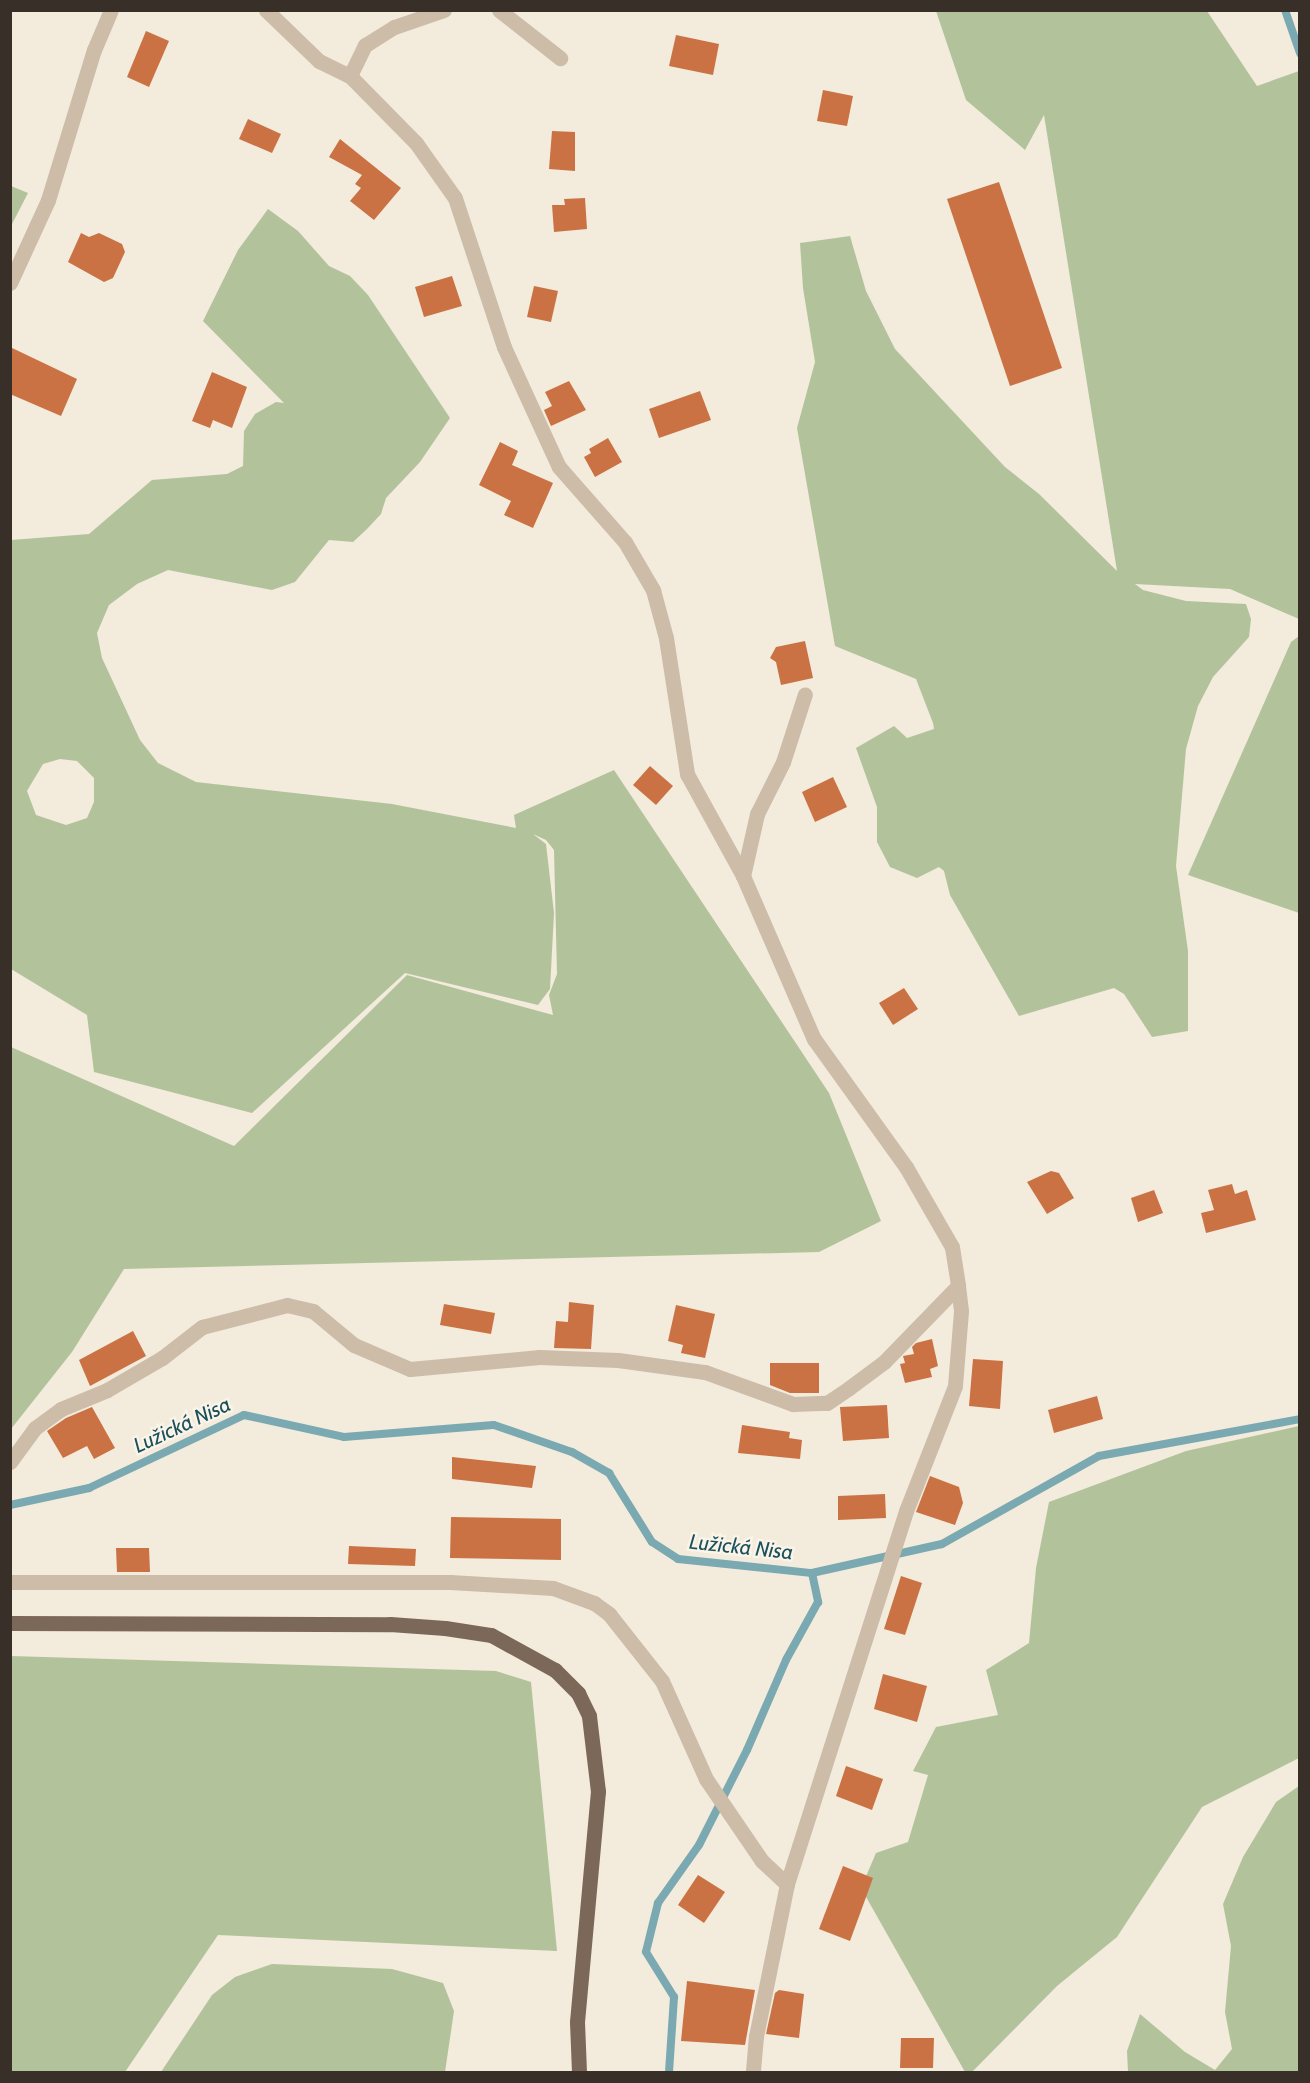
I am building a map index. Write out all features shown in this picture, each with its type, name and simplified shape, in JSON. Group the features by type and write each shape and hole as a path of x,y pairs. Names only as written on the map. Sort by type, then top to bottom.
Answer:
{"main road":[{"path":"10,1623 390,1624 445,1628 491,1635 555,1670 578,1693 589,1716 598,1791 577,2022 579,2073"}],"street":[{"path":"10,283 48,200 94,50 111,10"},
{"path":"266,10 319,61 350,76 416,143 456,198 504,347 559,467 625,542 653,590 666,638 687,774 743,876 814,1039 906,1167 952,1247 961,1311 955,1386 906,1511 787,1884 756,2036 753,2073"},
{"path":"350,76 365,45 394,27 444,10"},
{"path":"499,10 560,58"},
{"path":"743,876 756,814 783,762 805,694"},
{"path":"10,1462 35,1428 61,1409 107,1390 144,1369 202,1327 286,1305 313,1311 354,1346 410,1369 539,1357 618,1359 705,1372 793,1404 827,1402 849,1388 884,1362 958,1286"},
{"path":"10,1582 450,1582 553,1588 594,1603 609,1614 662,1681 706,1779 762,1861 787,1884"}],"green space":[{"path":"936,11 1207,11 1257,86 1299,71 1299,619 1230,589 1135,584 1143,590 1186,601 1246,604 1251,619 1249,637 1213,677 1198,706 1186,749 1176,866 1188,951 1188,1031 1152,1037 1124,994 1114,988 1019,1016 950,895 944,871 939,867 917,878 890,867 877,842 877,807 856,748 894,726 907,738 934,729 916,679 835,646 797,428 815,362 803,288 800,243 850,236 866,291 895,349 1005,467 1039,494 1117,571 1044,115 1025,150 966,100"},
{"path":"11,186 28,193 11,226"},
{"path":"268,209 298,231 329,266 350,276 368,295 450,418 420,462 386,498 381,514 367,529 353,542 329,540 295,582 272,590 168,570 137,584 109,605 97,633 102,658 140,740 158,763 196,782 392,804 516,828 514,815 614,770 829,1093 881,1221 819,1252 124,1269 72,1352 11,1429 11,1047 234,1146 407,975 553,1015 549,995 557,974 554,850 546,840 533,834 546,844 554,913 550,989 538,1005 405,973 252,1113 94,1072 87,1015 11,969 11,540 89,534 152,480 227,474 243,466 244,431 255,414 276,402 284,403 203,321 238,250","holes":["60,759 77,761 94,778 94,802 87,818 66,825 36,815 27,791 43,764"]},
{"path":"1299,636 1299,913 1188,875 1291,642"},
{"path":"1299,1426 1299,1758 1202,1807 1117,1937 1057,1986 972,2072 965,2072 861,1888 876,1853 908,1842 928,1775 913,1771 936,1727 998,1715 986,1670 1029,1643 1036,1568 1049,1502 1186,1451"},
{"path":"11,1656 496,1671 531,1682 557,1951 218,1935 125,2072 11,2072"},
{"path":"1299,1786 1299,2072 1128,2072 1127,2051 1140,2014 1185,2052 1215,2070 1232,2049 1225,2012 1231,1946 1223,1904 1243,1857 1276,1802"},
{"path":"272,1964 392,1969 443,1983 454,2011 445,2072 161,2072 212,1995 235,1977"}],"building":[{"path":"146,31 169,41 149,87 127,77"},
{"path":"676,35 719,44 713,75 669,66"},
{"path":"823,90 853,96 847,126 817,121"},
{"path":"248,119 281,134 272,153 239,139"},
{"path":"552,131 575,132 575,171 549,169"},
{"path":"340,139 401,188 374,220 350,201 361,188 355,184 362,175 329,157"},
{"path":"999,182 1062,368 1010,386 947,199"},
{"path":"585,198 587,229 554,232 552,205 565,205 564,199"},
{"path":"81,233 89,237 99,233 122,244 125,252 113,278 104,282 68,262"},
{"path":"452,276 462,306 424,317 415,287"},
{"path":"534,286 558,291 551,322 527,317"},
{"path":"10,347 77,379 61,416 10,394"},
{"path":"212,372 247,387 232,428 213,420 210,428 192,421"},
{"path":"569,381 586,410 551,426 544,410 552,406 545,392"},
{"path":"700,391 711,420 659,438 649,409"},
{"path":"608,438 622,462 595,477 584,457 591,453 589,449"},
{"path":"500,442 518,451 512,465 553,483 533,528 504,515 511,501 479,485"},
{"path":"805,641 813,678 781,685 776,662 770,658 776,647"},
{"path":"650,766 673,786 656,805 633,785"},
{"path":"833,777 847,807 815,822 802,792"},
{"path":"904,988 918,1009 893,1025 879,1003"},
{"path":"1051,1171 1059,1173 1074,1198 1047,1214 1027,1182"},
{"path":"1232,1184 1235,1194 1247,1190 1256,1220 1206,1233 1201,1213 1214,1210 1208,1190"},
{"path":"1154,1190 1163,1213 1138,1222 1131,1198"},
{"path":"569,1302 594,1305 591,1349 554,1348 556,1321 568,1322"},
{"path":"444,1304 495,1313 491,1334 440,1325"},
{"path":"676,1305 715,1314 705,1358 681,1353 683,1345 668,1341"},
{"path":"133,1331 146,1356 90,1386 79,1360"},
{"path":"932,1339 938,1366 930,1369 932,1377 905,1383 900,1364 905,1363 903,1356 914,1354 912,1347 916,1343"},
{"path":"973,1359 1003,1361 1000,1409 969,1406"},
{"path":"770,1363 819,1363 819,1393 790,1393 770,1385"},
{"path":"1097,1396 1103,1419 1054,1433 1048,1410"},
{"path":"887,1405 889,1438 843,1441 840,1407"},
{"path":"92,1407 115,1448 94,1459 87,1446 63,1458 47,1431 66,1418"},
{"path":"742,1425 790,1432 789,1438 802,1440 800,1459 738,1453"},
{"path":"452,1457 536,1466 532,1488 452,1479"},
{"path":"930,1476 959,1487 963,1503 955,1525 916,1512"},
{"path":"885,1494 886,1518 838,1520 838,1496"},
{"path":"451,1517 561,1519 561,1560 450,1558"},
{"path":"349,1546 416,1549 415,1566 348,1564"},
{"path":"116,1548 149,1548 150,1572 117,1572"},
{"path":"901,1576 922,1583 905,1635 884,1629"},
{"path":"883,1674 927,1686 917,1722 874,1709"},
{"path":"846,1766 883,1779 872,1810 836,1796"},
{"path":"843,1866 873,1878 850,1941 819,1929"},
{"path":"698,1875 725,1892 704,1923 678,1905"},
{"path":"687,1981 755,1990 745,2045 681,2041"},
{"path":"779,1990 804,1994 799,2038 766,2034 775,1993"},
{"path":"901,2038 934,2038 933,2068 900,2068"}],"waterway":[{"path":"1285,10 1300,53"},
{"name":"Lužická Nisa","path":"10,1505 89,1488 244,1415 344,1437 494,1425 572,1452 609,1473 652,1542 678,1559 812,1573 818,1602 786,1660 747,1750 699,1845 658,1903 646,1952 674,1997 669,2072"},
{"path":"812,1573 942,1544 1099,1456 1300,1419"}]}
